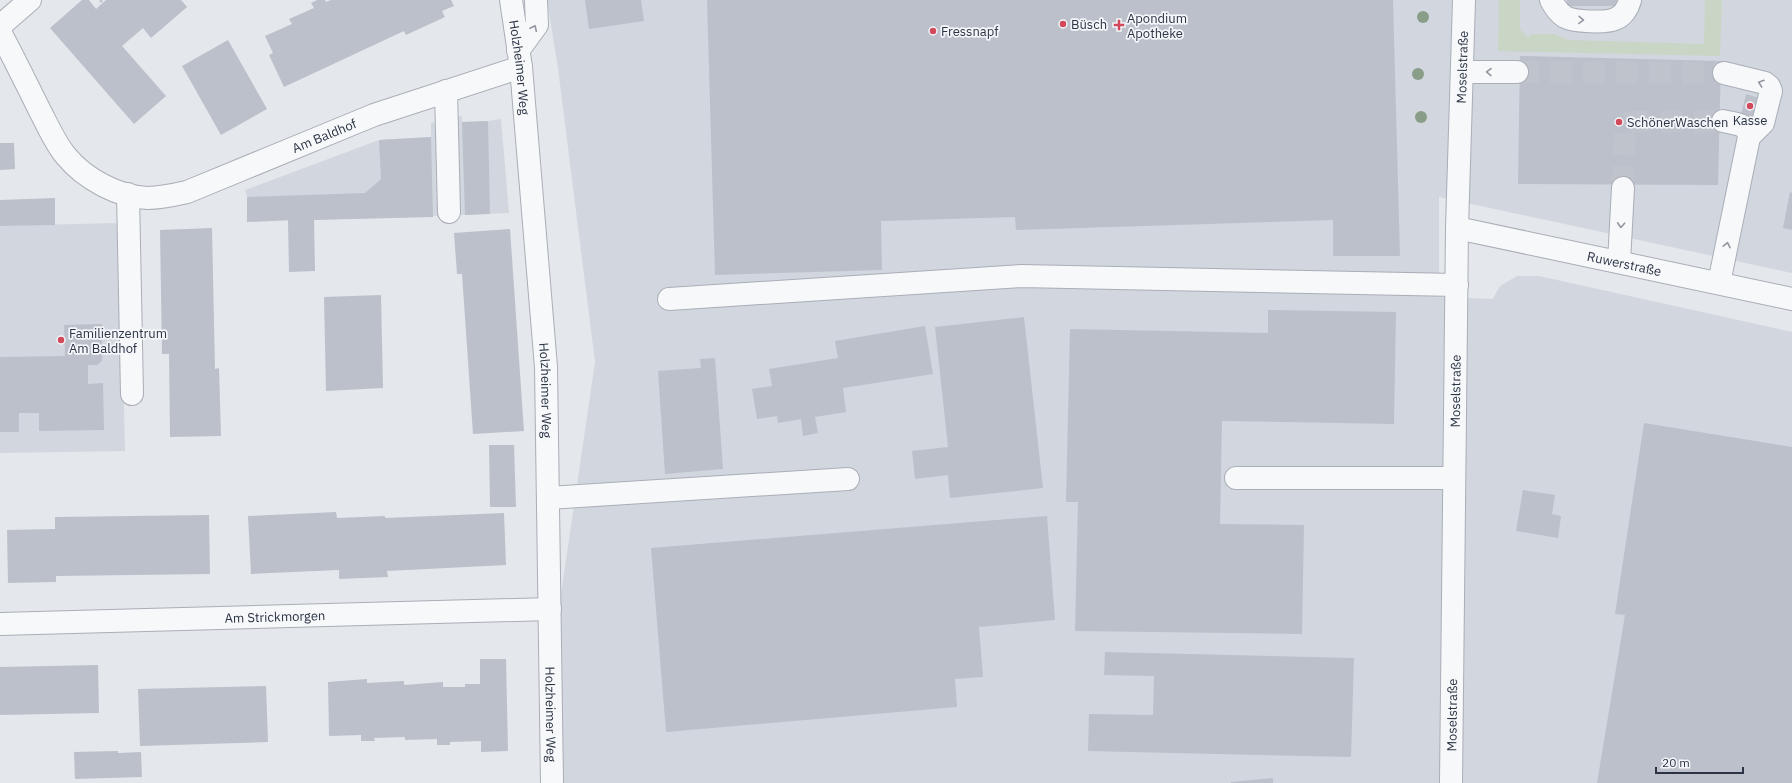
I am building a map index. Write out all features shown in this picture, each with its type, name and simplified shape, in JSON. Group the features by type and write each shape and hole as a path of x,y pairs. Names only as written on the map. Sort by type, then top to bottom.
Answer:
{"street":[{"path":"0,26 30,0"},
{"name":"Holzheimer Weg","path":"511,0 519,59 546,367 552,783"},
{"path":"519,59 537,24 536,0"},
{"name":"Moselstraße","path":"1451,783 1456,285 1464,0"},
{"path":"1551,0 1560,13 1570,19 1609,21 1622,15 1627,10 1630,0"},
{"name":"Am Baldhof","path":"0,32 53,137 65,155 81,172 104,186 128,194 147,198 187,192 374,115 446,91 519,59"},
{"path":"1462,72 1517,72"},
{"path":"1724,73 1764,83 1769,86 1770,91 1763,123 1749,137"},
{"path":"446,91 449,212"},
{"path":"1719,283 1749,137 1745,127 1723,121"},
{"path":"1619,262 1623,188"},
{"path":"128,194 132,394"},
{"name":"Ruwerstraße","path":"1457,228 1792,299"},
{"path":"669,299 1021,276 1456,285"},
{"path":"1236,478 1454,478"},
{"path":"548,498 848,479"},
{"name":"Am Strickmorgen","path":"0,624 550,609"}],"path":[{"path":"100,0 103,3"}],"shaded area":[{"path":"547,0 1792,0 1792,273 1439,197 1439,297 1493,299 1500,286 1517,276 1539,276 1792,332 1792,783 561,783 559,608 595,362 558,68"},
{"path":"462,116 462,122 501,119 509,213 247,222 247,197 245,190 379,140 431,137 431,123"},
{"name":"Familienzentrum Am Baldhof","path":"115,223 120,228 125,451 0,453 0,226"}],"green space":[{"path":"1499,0 1520,0 1520,29 1528,37 1532,34 1554,34 1568,40 1704,44 1705,0 1722,0 1720,56 1498,51"}],"building":[{"path":"82,0 89,0 96,9 106,0 181,0 187,7 151,38 143,28 122,46 166,96 134,124 50,28"},
{"path":"317,0 325,0 326,2 331,0 451,0 454,6 442,11 445,17 406,35 404,31 284,87 269,55 273,53 265,36 292,24 289,19 314,8 311,3"},
{"path":"585,0 641,0 644,21 589,29"},
{"path":"707,0 1393,0 1400,256 1333,256 1333,220 1016,230 1015,217 881,221 882,270 715,275"},
{"path":"1567,0 1617,0 1616,6 1567,6"},
{"path":"228,40 267,109 221,135 182,66"},
{"name":"SchönerWaschen","path":"1520,56 1721,61 1718,185 1518,184"},
{"name":"Kasse","path":"1746,94 1759,98 1753,118 1741,115"},
{"path":"488,121 490,214 465,215 462,122"},
{"path":"431,137 433,217 314,220 315,271 289,272 288,220 247,222 247,197 365,193 381,179 379,140"},
{"path":"0,143 14,143 15,169 0,170"},
{"path":"1790,192 1792,193 1792,230 1783,228"},
{"path":"55,198 55,225 0,226 0,200"},
{"path":"212,228 215,369 219,368 221,436 170,437 169,354 162,354 160,230"},
{"path":"510,229 524,431 473,434 462,274 457,274 454,233"},
{"path":"381,295 383,388 326,391 324,297"},
{"path":"1268,310 1396,312 1394,424 1222,421 1220,524 1304,525 1302,634 1075,631 1078,502 1066,502 1070,329 1268,333"},
{"path":"1024,317 1043,488 950,498 948,475 915,479 912,451 948,447 935,327"},
{"path":"102,324 102,361 97,365 88,365 88,384 103,383 104,430 39,431 39,413 19,413 19,432 0,432 0,357 65,356 64,325"},
{"path":"925,326 933,374 843,388 846,412 815,417 818,433 803,436 801,419 778,423 777,416 757,419 752,389 772,386 769,369 838,358 835,341"},
{"path":"715,358 723,469 665,474 658,371 701,368 700,359"},
{"path":"1644,423 1792,447 1792,783 1597,783 1625,615 1615,614"},
{"path":"489,445 514,445 516,507 490,507"},
{"path":"1523,490 1555,495 1552,514 1561,516 1558,538 1516,531"},
{"path":"336,512 337,518 385,516 385,518 504,513 506,565 387,571 388,577 339,579 339,570 251,574 248,516"},
{"path":"209,515 210,574 56,576 56,582 8,583 7,530 55,529 55,517"},
{"path":"1047,516 1055,620 979,627 983,677 955,679 957,707 666,732 651,548"},
{"path":"1105,652 1354,658 1351,757 1088,751 1089,714 1153,715 1154,676 1104,675"},
{"path":"480,659 506,659 508,751 481,752 481,741 450,742 450,745 437,745 437,739 405,740 405,737 374,738 375,741 361,741 361,735 329,736 328,682 367,679 367,683 404,681 404,685 443,682 443,687 465,687 465,684 480,684"},
{"path":"98,665 99,713 0,715 0,667"},
{"path":"266,686 268,742 140,746 138,689"},
{"path":"118,751 118,753 141,752 142,777 75,779 74,752"},
{"path":"1273,778 1273,783 1231,783 1231,782"}],"tunnel":[{"path":"1517,72 1724,73"},
{"path":"1623,188 1625,129 1626,125 1630,122 1723,121"}],"place":[{"name":"Büsch","path":"1063,24"},
{"name":"Apondium Apotheke","path":"1119,25"},
{"name":"Fressnapf","path":"933,31"},
{"name":"Kasse","path":"1750,106"},
{"name":"SchönerWaschen","path":"1619,122"},
{"name":"Familienzentrum Am Baldhof","path":"61,340"}]}
